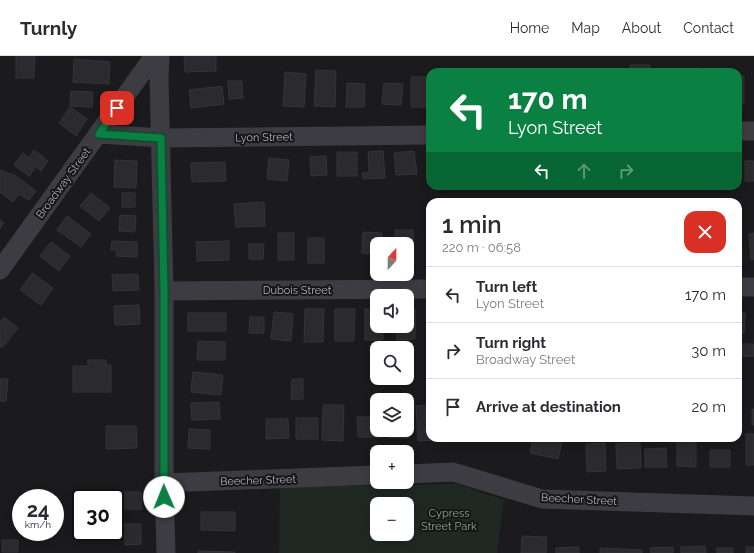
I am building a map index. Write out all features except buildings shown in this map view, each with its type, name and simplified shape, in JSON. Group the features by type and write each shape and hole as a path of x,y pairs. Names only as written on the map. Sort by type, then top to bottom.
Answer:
{"street":[{"name":"Broadway Street","path":"0,270 154,56"},
{"path":"160,56 166,553"},
{"path":"742,131 754,131"},
{"name":"Lyon Street","path":"99,134 161,138 426,135"},
{"path":"742,287 754,287"},
{"name":"Dubois Street","path":"164,291 426,289"},
{"name":"Beecher Street","path":"414,474 453,472 542,499 754,506"},
{"name":"Beecher Street","path":"164,483 370,475"}],"green space":[{"name":"Cypress Street Park","path":"456,484 504,500 497,553 279,553 280,487 370,485 370,489 414,489 414,485"}],"route":[{"path":"117,108 99,134 161,138 164,291 164,497"}]}
